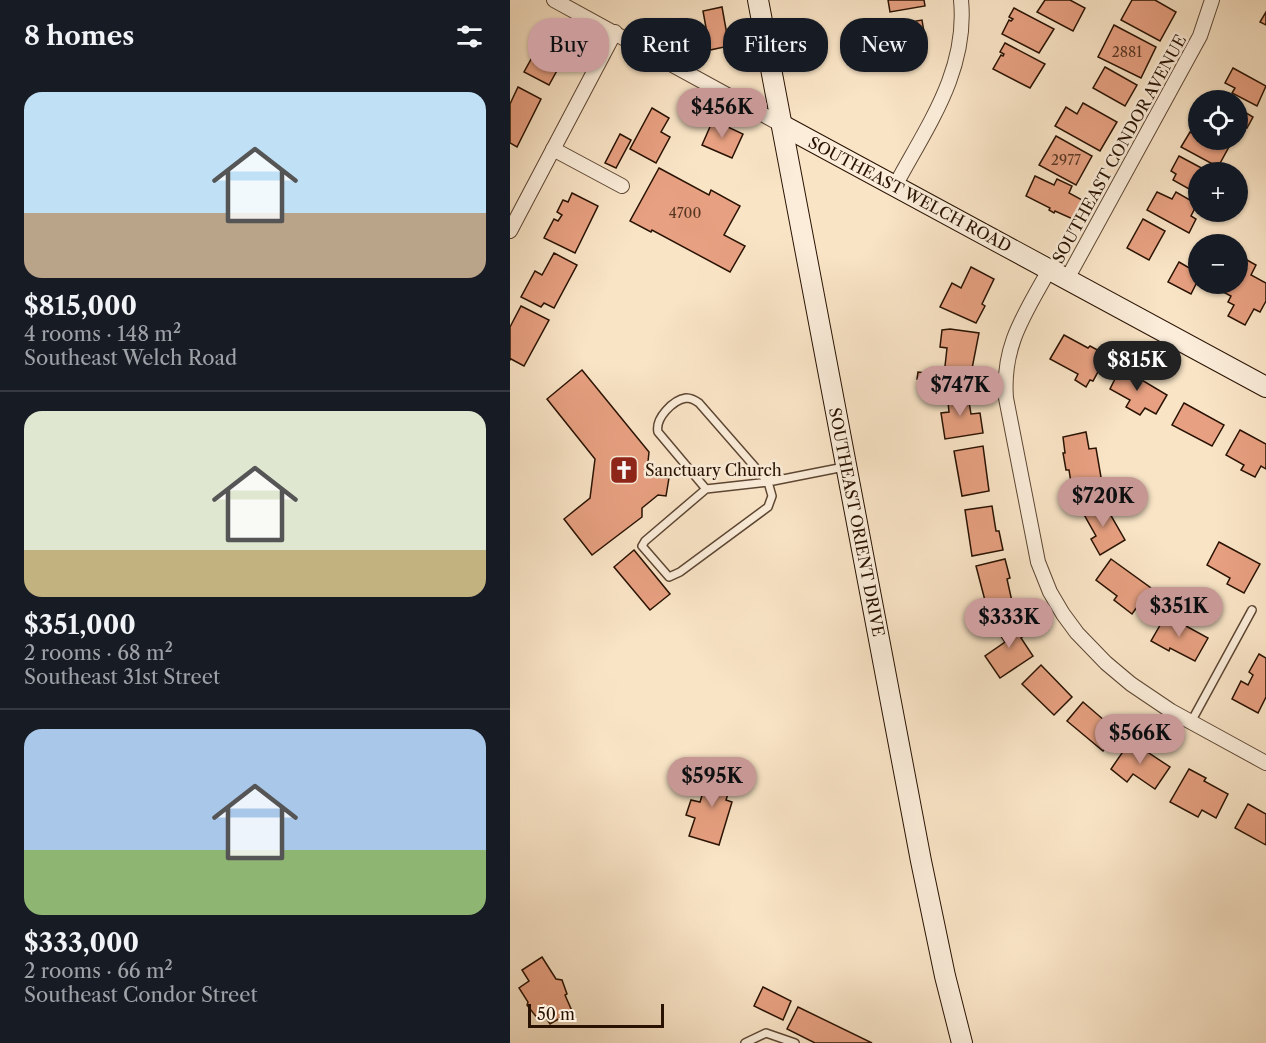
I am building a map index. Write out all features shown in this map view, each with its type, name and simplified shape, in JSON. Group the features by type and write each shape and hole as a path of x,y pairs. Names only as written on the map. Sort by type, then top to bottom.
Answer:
{"main road":[{"name":"SOUTHEAST ORIENT DRIVE","path":"758,0 923,872 962,1043"},
{"name":"SOUTHEAST WELCH ROAD","path":"782,125 1266,387"}],"street":[{"name":"SOUTHEAST WELCH ROAD","path":"554,0 782,125"},
{"path":"895,186 944,97 953,75 960,53 963,31 962,0"},
{"name":"SOUTHEAST CONDOR AVENUE","path":"1067,279 1200,36 1212,0"},
{"path":"510,231 615,32"},
{"path":"553,149 622,186"},
{"path":"1049,270 1011,347 1006,364 1006,398 1038,562 1050,592 1077,633 1106,663 1131,684 1171,711 1266,763"}],"lane":[{"path":"706,489 658,432 656,425 660,416 683,398 691,398 699,403 768,482 772,496 768,507 680,572 669,577 642,546 706,489 768,482 847,467"},
{"path":"1191,722 1252,610"},
{"path":"745,1043 766,1033 795,1043"}],"building":[{"path":"888,0 924,0 925,6 890,12"},
{"path":"1045,0 1070,0 1085,8 1073,31 1037,12"},
{"path":"1132,0 1155,0 1176,12 1160,41 1121,20"},
{"path":"722,7 723,47 711,50 711,18 704,18 703,11"},
{"path":"1014,8 1054,29 1039,53 1002,34 1009,20 1013,19 1009,17"},
{"path":"1266,12 1266,25 1260,22"},
{"path":"1114,25 1156,47 1141,78 1098,57"},
{"path":"1005,43 1045,64 1030,88 993,69 1001,55 1004,54 1000,52"},
{"path":"528,65 528,72 556,72 549,85 524,72"},
{"path":"1105,67 1137,85 1125,106 1093,88"},
{"path":"1233,68 1266,86 1257,106 1248,101 1248,90 1234,90 1235,88 1225,83"},
{"path":"518,87 541,99 517,147 510,143 510,104"},
{"path":"1083,103 1117,122 1100,151 1055,126 1066,107 1077,114"},
{"path":"652,108 669,118 661,132 670,137 656,163 630,149"},
{"path":"1248,114 1253,117 1248,126"},
{"path":"713,120 743,134 732,158 702,145"},
{"path":"620,134 631,140 616,168 605,163"},
{"path":"1188,135 1188,150 1227,150 1221,162 1209,162 1181,147"},
{"path":"1056,136 1092,156 1076,185 1039,165"},
{"path":"1179,156 1190,162 1188,162 1188,188 1173,180 1176,174 1171,171"},
{"path":"659,168 709,195 711,190 740,206 724,235 745,246 730,272 652,230 651,232 630,221"},
{"path":"1035,176 1054,185 1057,179 1072,186 1069,193 1084,201 1075,220 1055,211 1054,213 1049,210 1050,208 1026,196"},
{"path":"1157,192 1172,199 1176,192 1188,199 1188,222 1194,222 1189,233 1147,210"},
{"path":"572,193 598,206 575,253 544,238 554,219 558,221 562,215 557,212 563,200 568,202"},
{"path":"1143,219 1165,231 1149,260 1127,248"},
{"path":"554,253 577,265 554,308 544,303 541,307 521,297 535,271 542,275"},
{"path":"1248,261 1256,265 1251,275 1266,283 1266,301 1260,312 1254,309 1245,325 1228,316 1234,305 1228,302 1231,296 1227,294 1248,294"},
{"path":"1179,262 1188,267 1188,292 1168,282"},
{"path":"971,267 994,279 982,304 985,306 976,323 940,307 952,283 961,288"},
{"path":"521,306 549,320 524,366 510,360 510,327"},
{"path":"942,330 979,333 970,379 944,376 943,381 917,379 918,372 944,375 947,348 940,347"},
{"path":"1064,335 1107,355 1093,381 1090,380 1086,387 1075,380 1078,374 1050,359"},
{"path":"1122,365 1142,375 1140,379 1167,395 1156,414 1145,408 1140,415 1126,407 1130,400 1110,389"},
{"name":"Sanctuary Church","path":"582,370 649,452 648,462 661,477 669,478 666,496 658,495 642,508 642,517 592,555 564,519 590,498 595,459 547,399"},
{"path":"967,390 971,414 980,413 983,433 945,439 941,413 949,412 947,393"},
{"path":"1184,403 1224,425 1212,446 1172,425"},
{"path":"1240,430 1266,444 1266,469 1261,466 1255,477 1241,470 1244,465 1226,455"},
{"path":"1086,432 1089,449 1096,448 1102,483 1072,489 1063,453 1065,453 1063,437"},
{"path":"983,446 989,491 962,496 954,451"},
{"path":"1102,500 1125,540 1100,555 1091,539 1096,536 1082,511"},
{"path":"992,506 996,531 999,531 1003,550 972,556 965,510"},
{"path":"1219,542 1260,564 1244,593 1227,584 1230,578 1207,565"},
{"path":"634,550 670,594 650,610 614,567"},
{"path":"1005,559 1013,606 988,612 976,566"},
{"path":"1111,559 1151,588 1132,614 1114,600 1117,596 1096,580"},
{"path":"1166,615 1208,638 1195,661 1151,641"},
{"path":"1014,616 1026,634 1021,638 1033,656 1000,678 985,656 1005,642 996,629"},
{"path":"1259,654 1266,658 1266,697 1258,713 1232,699 1241,681 1248,685 1253,675 1249,672"},
{"path":"1041,665 1072,697 1054,715 1022,684"},
{"path":"1083,702 1105,721 1107,718 1121,730 1103,751 1067,721"},
{"path":"1133,737 1148,747 1146,751 1170,767 1155,789 1133,774 1127,782 1111,769"},
{"path":"710,769 734,776 726,800 732,802 719,845 689,836 695,818 686,815 691,800 700,802"},
{"path":"1189,769 1206,778 1204,781 1228,794 1216,818 1202,810 1198,817 1170,802"},
{"path":"1248,804 1266,814 1266,845 1235,828"},
{"path":"542,957 556,979 562,980 572,1011 550,1024 544,1015 538,1019 527,1005 528,1002 519,988 529,981 522,970"},
{"path":"763,987 791,1001 783,1020 754,1006"},
{"path":"798,1007 872,1043 815,1043 787,1029"}],"place":[{"name":"Sanctuary Church","path":"624,470"}]}
